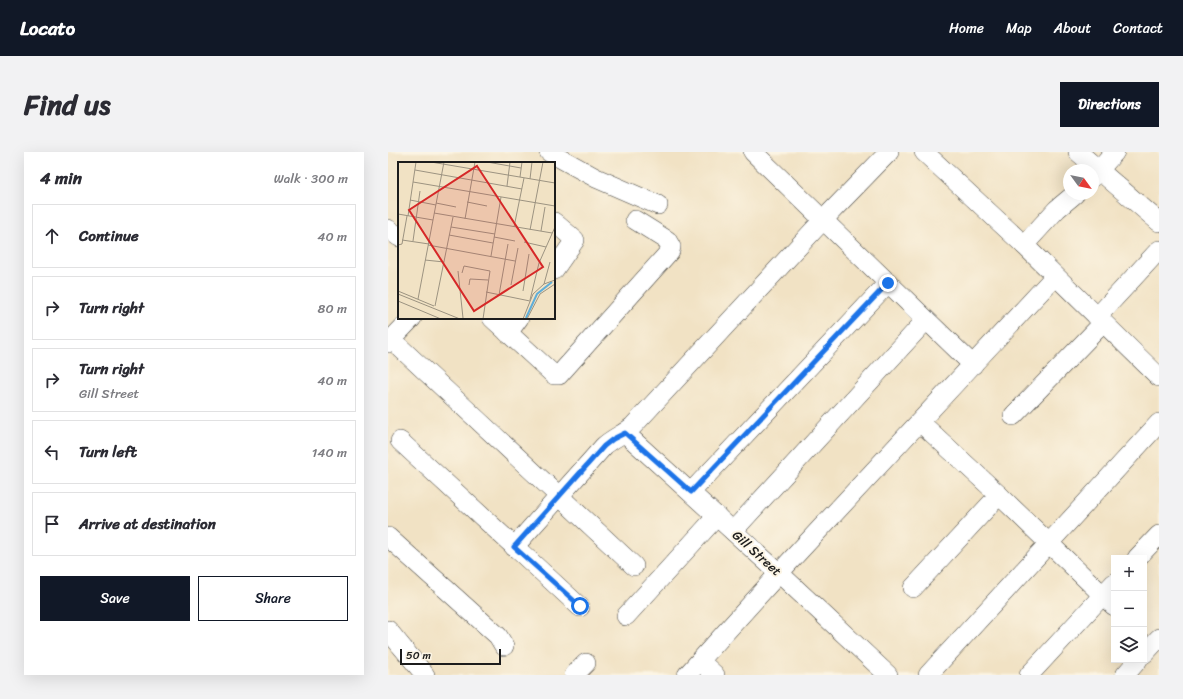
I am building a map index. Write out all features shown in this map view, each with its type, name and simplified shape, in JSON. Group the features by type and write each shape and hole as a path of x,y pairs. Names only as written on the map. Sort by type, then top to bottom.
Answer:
{"street":[{"path":"549,152 596,178 658,205"},
{"path":"514,547 604,446 613,439 625,433 633,426 823,220 889,152"},
{"path":"924,152 1024,246 1159,377"},
{"path":"1078,152 1088,164"},
{"path":"1099,170 1114,152"},
{"path":"758,154 823,220 973,365"},
{"path":"1099,176 1159,222"},
{"path":"1024,246 1057,209 1068,200"},
{"path":"495,319 514,325 554,375 559,375 670,251 671,247 667,240 635,220"},
{"path":"555,223 575,240 555,269"},
{"path":"388,229 398,236"},
{"path":"1013,416 1100,320 1159,250"},
{"path":"687,675 779,573 1055,276"},
{"path":"691,492 888,283"},
{"path":"411,319 390,341 634,566"},
{"path":"733,531 926,320"},
{"path":"920,422 1049,543 1110,595 1029,675"},
{"path":"928,675 1159,423"},
{"name":"Gill Street","path":"625,433 691,492 888,675"},
{"path":"400,441 580,606"},
{"path":"913,588 999,495"},
{"path":"626,616 717,516"},
{"path":"1140,555 1159,535"},
{"path":"388,537 498,636 504,646"},
{"path":"388,630 425,675"},
{"path":"700,660 715,675"},
{"path":"1124,675 1135,663"}],"route":[{"path":"580,606 514,547 604,446 613,439 625,433 691,492 888,283"}]}
